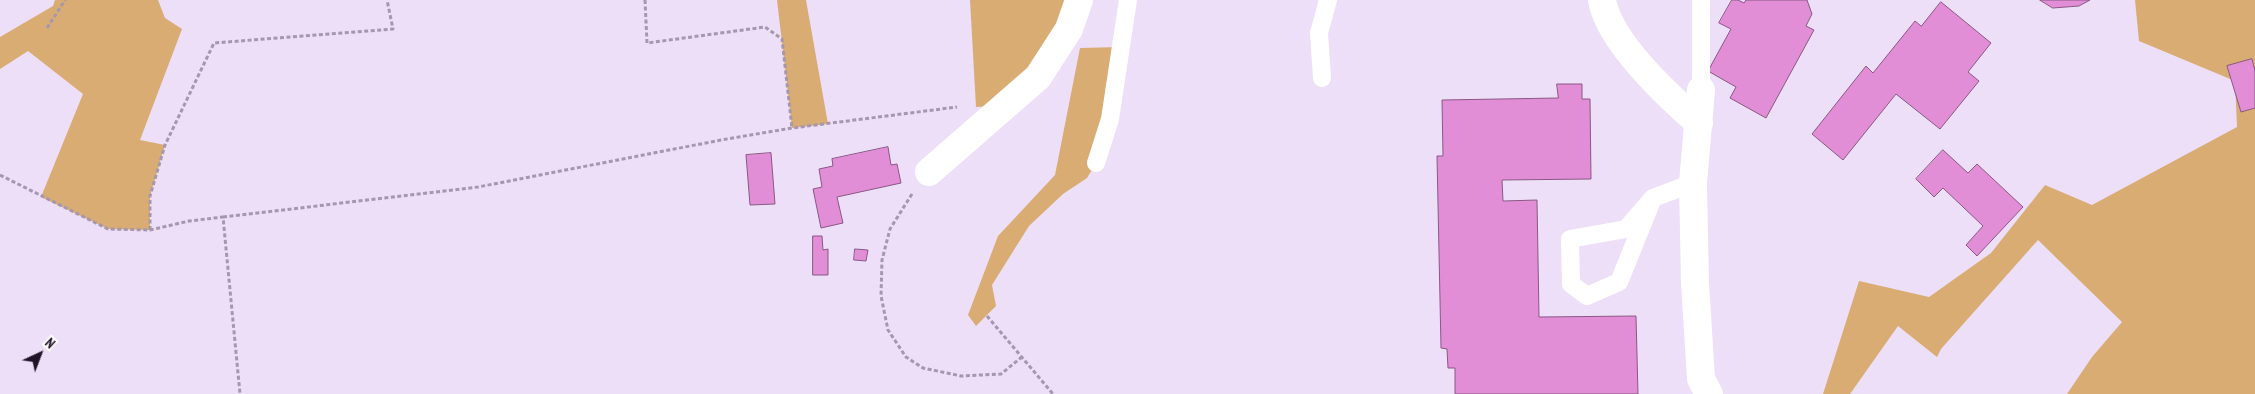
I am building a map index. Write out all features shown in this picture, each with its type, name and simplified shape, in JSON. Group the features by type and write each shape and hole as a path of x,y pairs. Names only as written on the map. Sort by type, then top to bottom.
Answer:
{"street":[{"path":"929,172 1038,77 1068,30 1079,0"},
{"path":"1602,0 1608,21 1624,45 1667,95 1699,123"},
{"path":"1701,90 1693,183 1695,283 1701,379 1708,394"}],"lane":[{"path":"1096,163 1110,119 1128,0"},
{"path":"1322,78 1319,34 1328,0"},
{"path":"1701,0 1701,90"},
{"path":"1653,198 1619,282 1587,296 1571,284 1570,239 1626,230 1653,198 1693,183"}],"path":[{"path":"47,28 65,0"},
{"path":"150,230 150,196 165,145 214,43 392,29 387,0"},
{"path":"645,0 647,43 765,27 782,39 792,128"},
{"path":"0,175 108,229 150,230 189,221 478,187 792,128 960,107"},
{"path":"929,172 905,202 890,228 882,260 881,296 888,330 906,357 923,368 961,376 1001,374 1022,356"},
{"path":"224,217 240,394"},
{"path":"987,316 1053,394"}],"shaded area":[{"path":"55,0 158,0 165,18 182,29 140,140 165,145 150,196 150,230 108,229 41,197 83,94 28,51 0,69 0,37 53,6"},
{"path":"777,0 806,0 828,124 792,128"},
{"path":"970,0 1079,0 1006,105 976,107"},
{"path":"2135,0 2255,0 2255,394 2067,394 2092,357 2122,322 2038,240 1941,349 1937,357 1898,326 1850,394 1823,394 1859,281 1929,297 1991,253 2045,185 2092,205 2237,127 2235,81 2139,41"},
{"path":"1121,47 1096,163 1087,178 1063,194 1029,226 992,285 996,306 976,326 968,315 998,236 1055,175 1080,48"}],"building":[{"path":"1732,0 1744,3 1746,0 1807,0 1812,14 1806,26 1814,30 1766,118 1730,98 1736,87 1708,71 1731,29 1719,23"},
{"path":"2040,0 2090,0 2079,6 2053,8"},
{"path":"1941,2 1991,43 1968,72 1979,81 1940,129 1896,94 1843,160 1812,134 1866,66 1873,73 1915,21 1921,26"},
{"path":"2252,59 2255,71 2255,108 2241,112 2227,66"},
{"path":"1557,84 1582,84 1582,99 1590,99 1591,179 1502,180 1503,201 1537,200 1539,317 1636,316 1638,394 1455,394 1455,368 1448,368 1447,349 1441,348 1437,156 1443,156 1442,100 1558,98"},
{"path":"888,147 891,165 897,164 901,183 837,197 843,223 821,228 813,189 822,187 819,169 833,166 832,159"},
{"path":"1943,150 1968,173 1977,164 2023,207 1977,256 1966,245 1983,226 1943,188 1934,197 1916,179"},
{"path":"771,153 775,204 750,205 746,155"},
{"path":"813,236 822,236 823,250 828,249 828,275 813,275"},
{"path":"855,249 868,250 866,261 854,260"}]}
